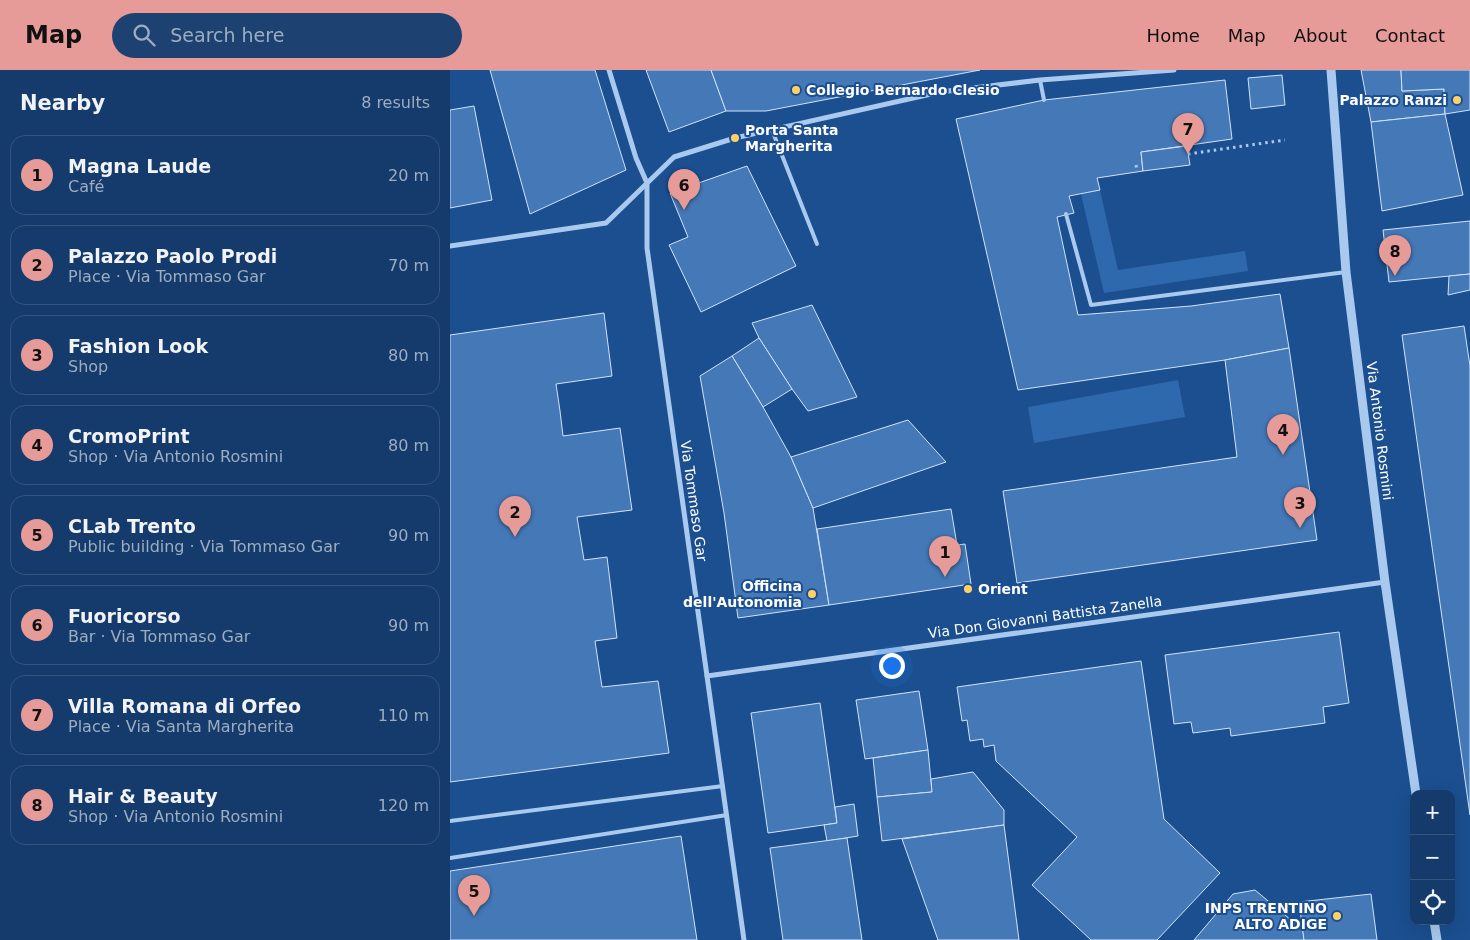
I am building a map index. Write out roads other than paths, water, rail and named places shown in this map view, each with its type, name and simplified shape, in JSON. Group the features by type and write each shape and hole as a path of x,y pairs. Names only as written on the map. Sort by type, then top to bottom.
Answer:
{"street":[{"name":"Via Tommaso Gar","path":"609,70 636,158 647,183 647,248 744,940"},
{"path":"450,246 606,223 674,157 736,138 940,92 1040,80 1174,70"},
{"name":"Via Antonio Rosmini","path":"1331,70 1346,272 1385,582 1415,790"},
{"name":"Via Don Giovanni Battista Zanella","path":"707,676 1385,582"},
{"path":"1435,925 1437,940"}],"lane":[{"path":"1040,80 1044,100"},
{"path":"772,130 817,244"},
{"path":"1066,214 1091,305 1346,272"},
{"path":"450,821 723,786"},
{"path":"450,858 726,815"}],"place":[{"name":"Collegio Bernardo Clesio","path":"796,90"},
{"name":"Palazzo Ranzi","path":"1457,100"},
{"name":"Porta Santa Margherita","path":"735,138"},
{"name":"Villa Romana di Orfeo","path":"1188,154"},
{"name":"Fuoricorso","path":"684,210"},
{"name":"Hair & Beauty","path":"1395,276"},
{"name":"CromoPrint","path":"1283,455"},
{"name":"Fashion Look","path":"1300,528"},
{"name":"Palazzo Paolo Prodi","path":"515,537"},
{"name":"Magna Laude","path":"945,577"},
{"name":"Orient","path":"968,589"},
{"name":"Officina dell'Autonomia","path":"812,594"},
{"name":"CLab Trento","path":"474,916"},
{"name":"INPS TRENTINO ALTO ADIGE","path":"1337,916"}]}
